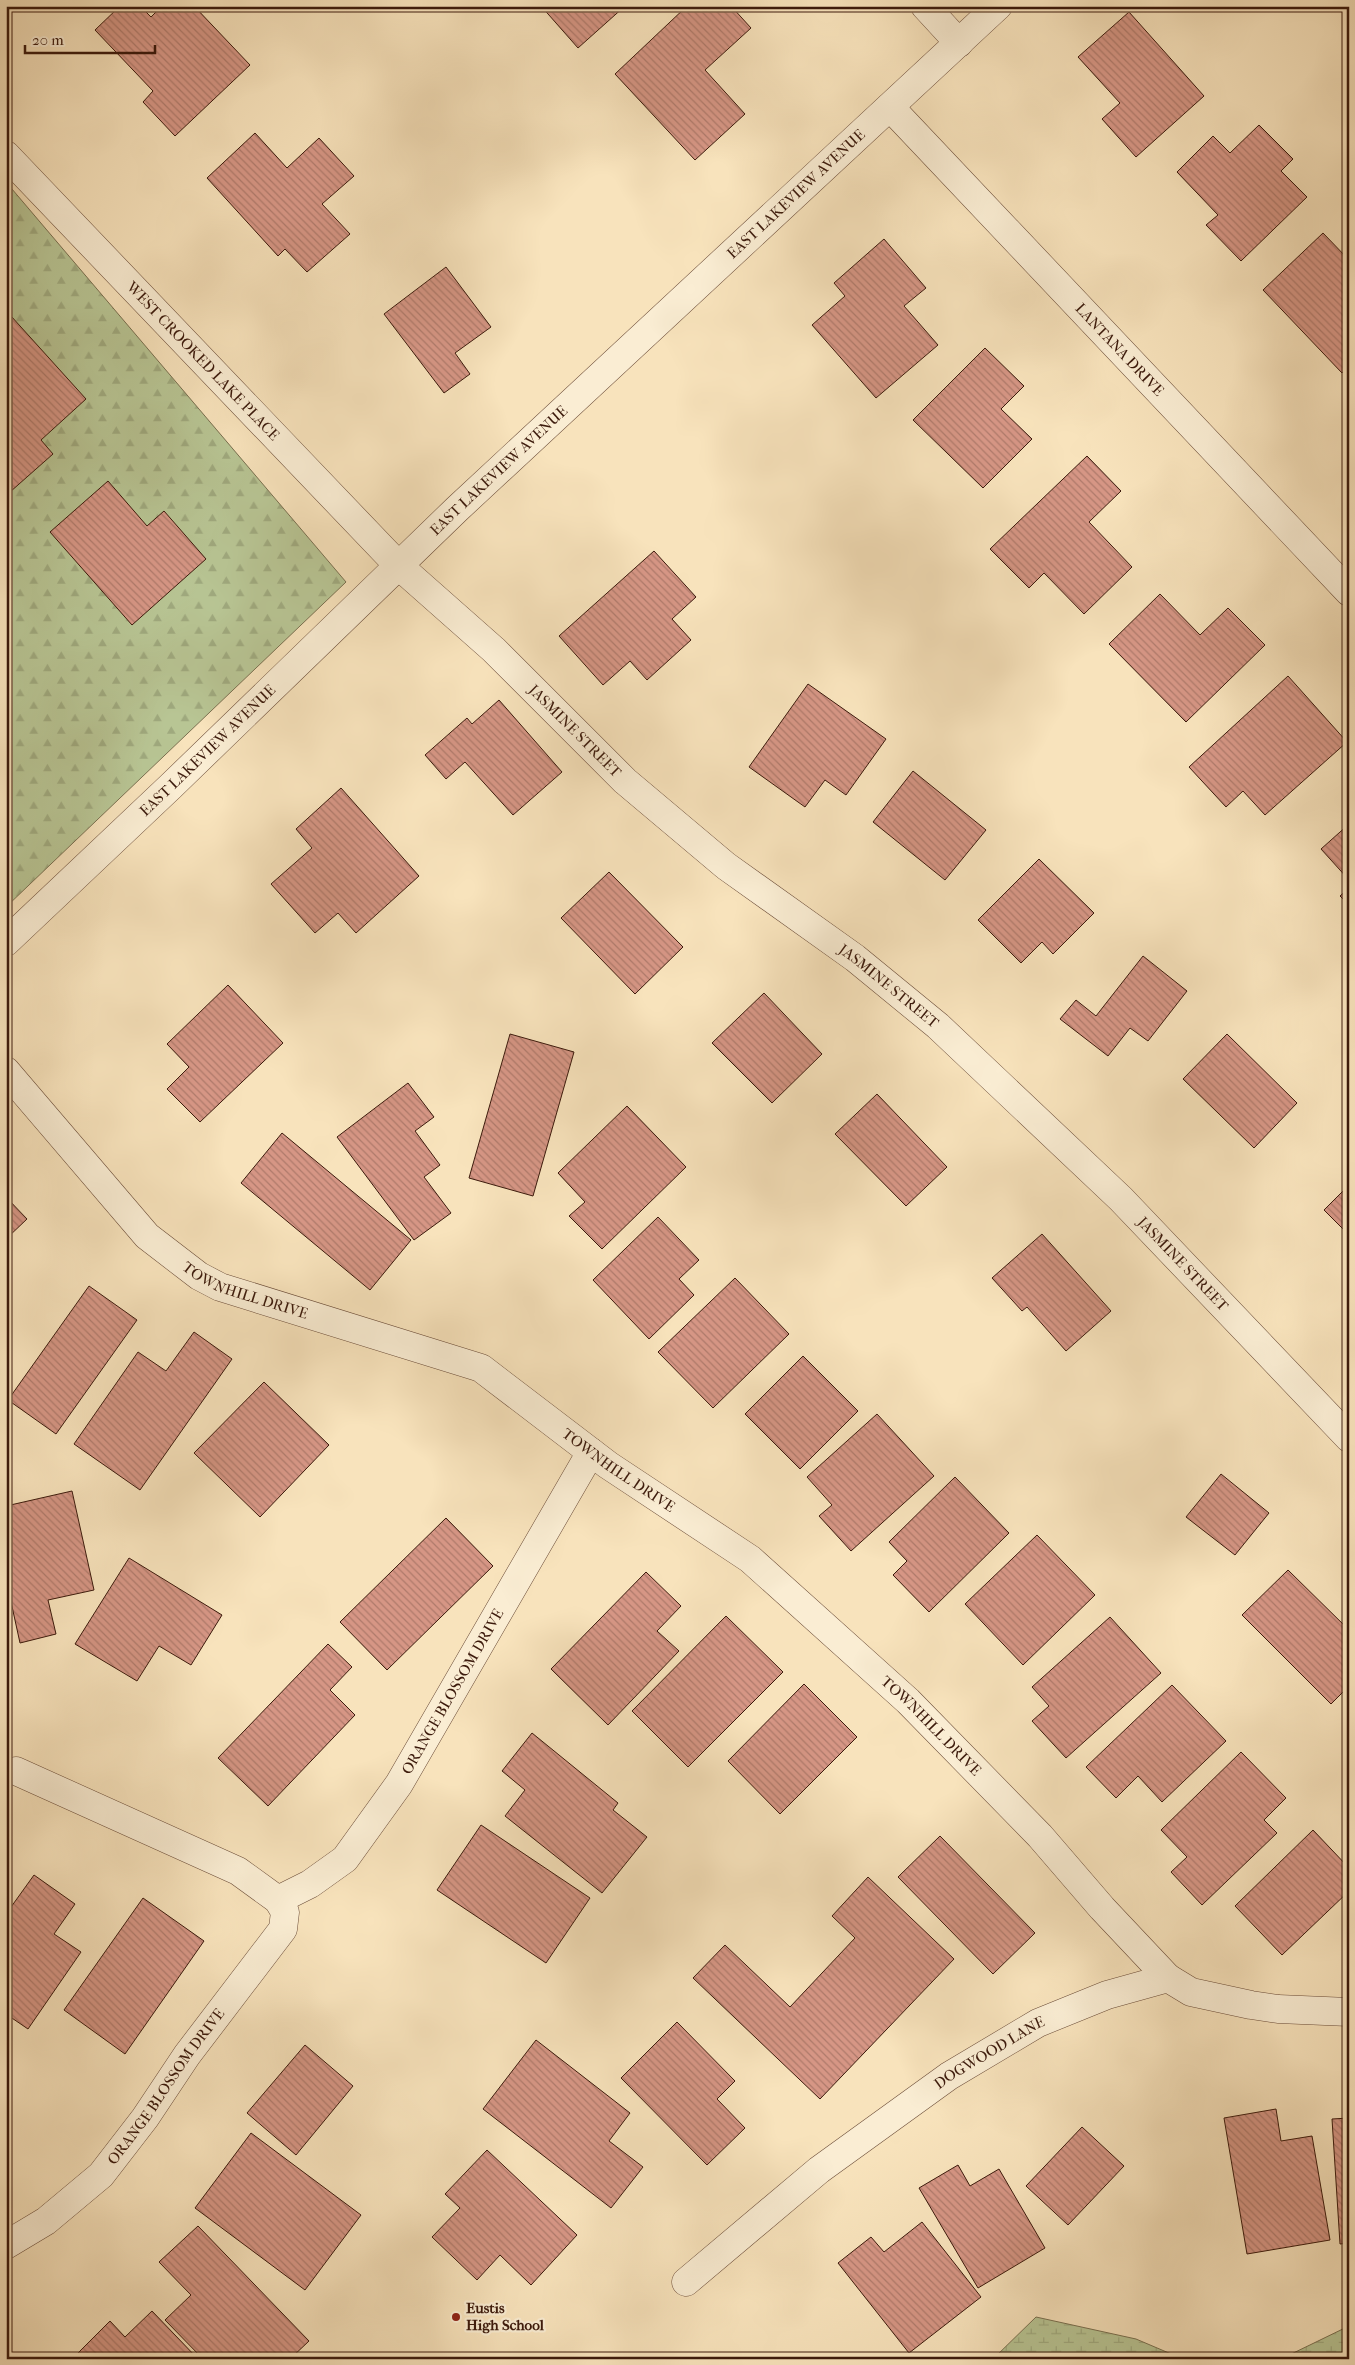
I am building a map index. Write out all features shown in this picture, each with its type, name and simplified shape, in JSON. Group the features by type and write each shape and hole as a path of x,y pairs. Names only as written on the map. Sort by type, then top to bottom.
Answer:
{"street":[{"path":"925,6 959,43"},
{"name":"EAST LAKEVIEW AVENUE","path":"6,942 171,786 457,509 998,6"},
{"name":"LANTANA DRIVE","path":"890,107 1349,592"},
{"name":"WEST CROOKED LAKE PLACE","path":"6,155 399,566"},
{"name":"JASMINE STREET","path":"399,566 494,650 625,781 726,866 855,958 938,1026 1121,1199 1349,1438"},
{"name":"TOWNHILL DRIVE","path":"6,1071 147,1236 199,1276 220,1287 481,1368 591,1452 750,1559 908,1701 1040,1836 1102,1908 1168,1978"},
{"name":"ORANGE BLOSSOM DRIVE","path":"6,2244 46,2221 101,2175 283,1929 285,1912 278,1900 310,1884 345,1859 399,1784 591,1452"},
{"path":"16,1771 238,1871 278,1900"},
{"path":"1168,1978 1191,1992 1251,2005 1278,2009 1349,2012"},
{"name":"DOGWOOD LANE","path":"686,2282 819,2170 948,2076 1038,2023 1107,1995 1168,1978"}],"green space":[{"path":"6,182 346,582 6,907"},
{"path":"1036,2317 1136,2339 1183,2359 993,2359"},
{"path":"1349,2326 1349,2359 1281,2359"}],"building":[{"path":"120,6 140,6 151,17 162,6 194,6 250,65 175,136 143,102 153,91 95,30"},
{"path":"541,6 625,6 578,48"},
{"path":"687,6 731,6 751,28 705,70 745,114 695,160 615,74"},
{"path":"1129,12 1204,96 1136,157 1102,119 1120,103 1078,57"},
{"path":"1259,125 1293,159 1281,171 1307,197 1241,261 1206,225 1218,215 1177,172 1213,136 1230,153"},
{"path":"255,133 287,168 319,138 354,176 322,204 350,234 307,272 285,249 278,256 207,178"},
{"path":"1323,233 1349,260 1349,366 1342,373 1263,290"},
{"path":"884,239 926,288 904,306 938,345 876,398 812,325 845,296 834,283"},
{"path":"446,267 491,327 455,353 470,374 444,393 384,314"},
{"path":"11,316 86,399 41,440 53,454 10,492 6,488 6,321"},
{"path":"985,348 1024,386 1001,409 1032,439 983,488 913,420"},
{"path":"1087,456 1121,491 1089,522 1132,567 1084,614 1044,573 1029,588 990,549"},
{"path":"108,481 147,526 164,511 206,559 132,625 50,532"},
{"path":"654,551 696,597 672,619 691,640 647,680 630,661 603,685 559,636"},
{"path":"1160,594 1200,635 1228,608 1265,645 1186,722 1109,644"},
{"path":"1288,676 1347,742 1265,815 1243,791 1226,807 1189,767"},
{"path":"808,684 886,739 846,795 825,780 805,807 749,767"},
{"path":"499,700 562,772 513,815 465,762 446,779 425,755 467,718 472,724"},
{"path":"913,771 986,830 945,880 873,822"},
{"path":"341,788 419,876 356,933 338,913 315,933 271,884 312,848 296,829"},
{"path":"1349,824 1349,880 1321,849"},
{"path":"1039,859 1094,913 1053,954 1042,942 1021,963 978,920"},
{"path":"609,872 683,947 635,994 561,918"},
{"path":"1349,888 1349,905 1340,896"},
{"path":"1143,956 1187,991 1148,1041 1130,1028 1108,1056 1060,1019 1076,1000 1096,1016"},
{"path":"228,985 283,1043 200,1122 167,1089 189,1067 167,1044"},
{"path":"764,993 822,1054 772,1103 712,1043"},
{"path":"510,1034 574,1052 533,1196 469,1178"},
{"path":"1227,1034 1297,1103 1254,1148 1183,1079"},
{"path":"408,1083 434,1117 415,1131 440,1165 424,1177 451,1213 414,1240 337,1137"},
{"path":"877,1094 947,1167 906,1206 835,1134"},
{"path":"627,1106 686,1167 602,1249 569,1216 585,1202 558,1173"},
{"path":"282,1133 411,1240 370,1290 241,1183"},
{"path":"1349,1185 1349,1235 1324,1210"},
{"path":"6,1197 27,1219 6,1239"},
{"path":"658,1217 699,1260 679,1279 694,1295 649,1339 593,1280"},
{"path":"1042,1234 1111,1311 1066,1351 1027,1307 1022,1311 992,1278"},
{"path":"735,1278 789,1334 713,1408 658,1352"},
{"path":"89,1286 137,1320 56,1434 8,1400"},
{"path":"194,1332 232,1359 140,1490 74,1444 138,1352 166,1371"},
{"path":"803,1356 858,1411 800,1469 745,1414"},
{"path":"264,1382 329,1445 260,1517 194,1453"},
{"path":"877,1414 934,1476 851,1551 819,1516 832,1505 807,1477"},
{"path":"1221,1474 1269,1513 1235,1555 1186,1517"},
{"path":"955,1477 1009,1533 929,1612 893,1575 907,1561 889,1542"},
{"path":"72,1491 94,1590 48,1600 56,1634 20,1643 6,1579 6,1506"},
{"path":"446,1518 493,1566 387,1670 340,1622"},
{"path":"1037,1535 1095,1595 1023,1665 965,1604"},
{"path":"129,1558 222,1615 191,1665 159,1646 137,1681 75,1644"},
{"path":"1288,1570 1349,1630 1349,1686 1331,1704 1242,1615"},
{"path":"646,1572 681,1606 657,1631 679,1651 608,1725 551,1669"},
{"path":"726,1616 783,1672 688,1767 632,1711"},
{"path":"1110,1617 1161,1673 1066,1758 1032,1721 1049,1706 1032,1687"},
{"path":"328,1644 352,1667 330,1690 355,1715 268,1806 218,1758"},
{"path":"804,1684 857,1737 780,1814 728,1761"},
{"path":"1172,1685 1226,1741 1162,1802 1138,1776 1116,1798 1086,1767"},
{"path":"532,1733 618,1803 613,1810 647,1837 602,1893 505,1816 525,1790 502,1771"},
{"path":"1241,1752 1286,1798 1264,1820 1277,1833 1202,1905 1171,1872 1187,1857 1161,1830"},
{"path":"481,1825 590,1898 546,1963 437,1890"},
{"path":"1313,1830 1349,1868 1349,1891 1282,1955 1235,1906"},
{"path":"940,1836 1035,1933 993,1974 898,1877"},
{"path":"34,1875 75,1904 54,1934 81,1952 28,2029 6,2014 6,1914"},
{"path":"868,1877 954,1959 820,2099 693,1978 725,1945 790,2007 855,1938 832,1916"},
{"path":"143,1898 204,1941 125,2054 64,2010"},
{"path":"677,2022 735,2081 717,2099 745,2128 707,2165 621,2078"},
{"path":"536,2040 630,2113 609,2141 643,2167 611,2208 483,2109"},
{"path":"305,2045 353,2086 296,2155 247,2113"},
{"path":"1276,2109 1281,2141 1312,2136 1330,2240 1247,2254 1224,2118"},
{"path":"1349,2118 1349,2243 1340,2244 1332,2119"},
{"path":"1082,2127 1124,2166 1068,2225 1026,2186"},
{"path":"251,2133 361,2215 305,2290 195,2208"},
{"path":"487,2150 577,2235 531,2285 500,2255 477,2280 432,2237 460,2208 445,2194"},
{"path":"958,2165 970,2186 999,2169 1045,2248 978,2288 919,2188"},
{"path":"922,2222 981,2297 909,2353 838,2263 871,2237 884,2252"},
{"path":"198,2226 309,2341 290,2359 203,2359 165,2320 191,2295 159,2262"},
{"path":"152,2311 198,2359 73,2358 110,2321 125,2337"}],"place":[{"name":"Eustis High School","path":"456,2317"}]}
